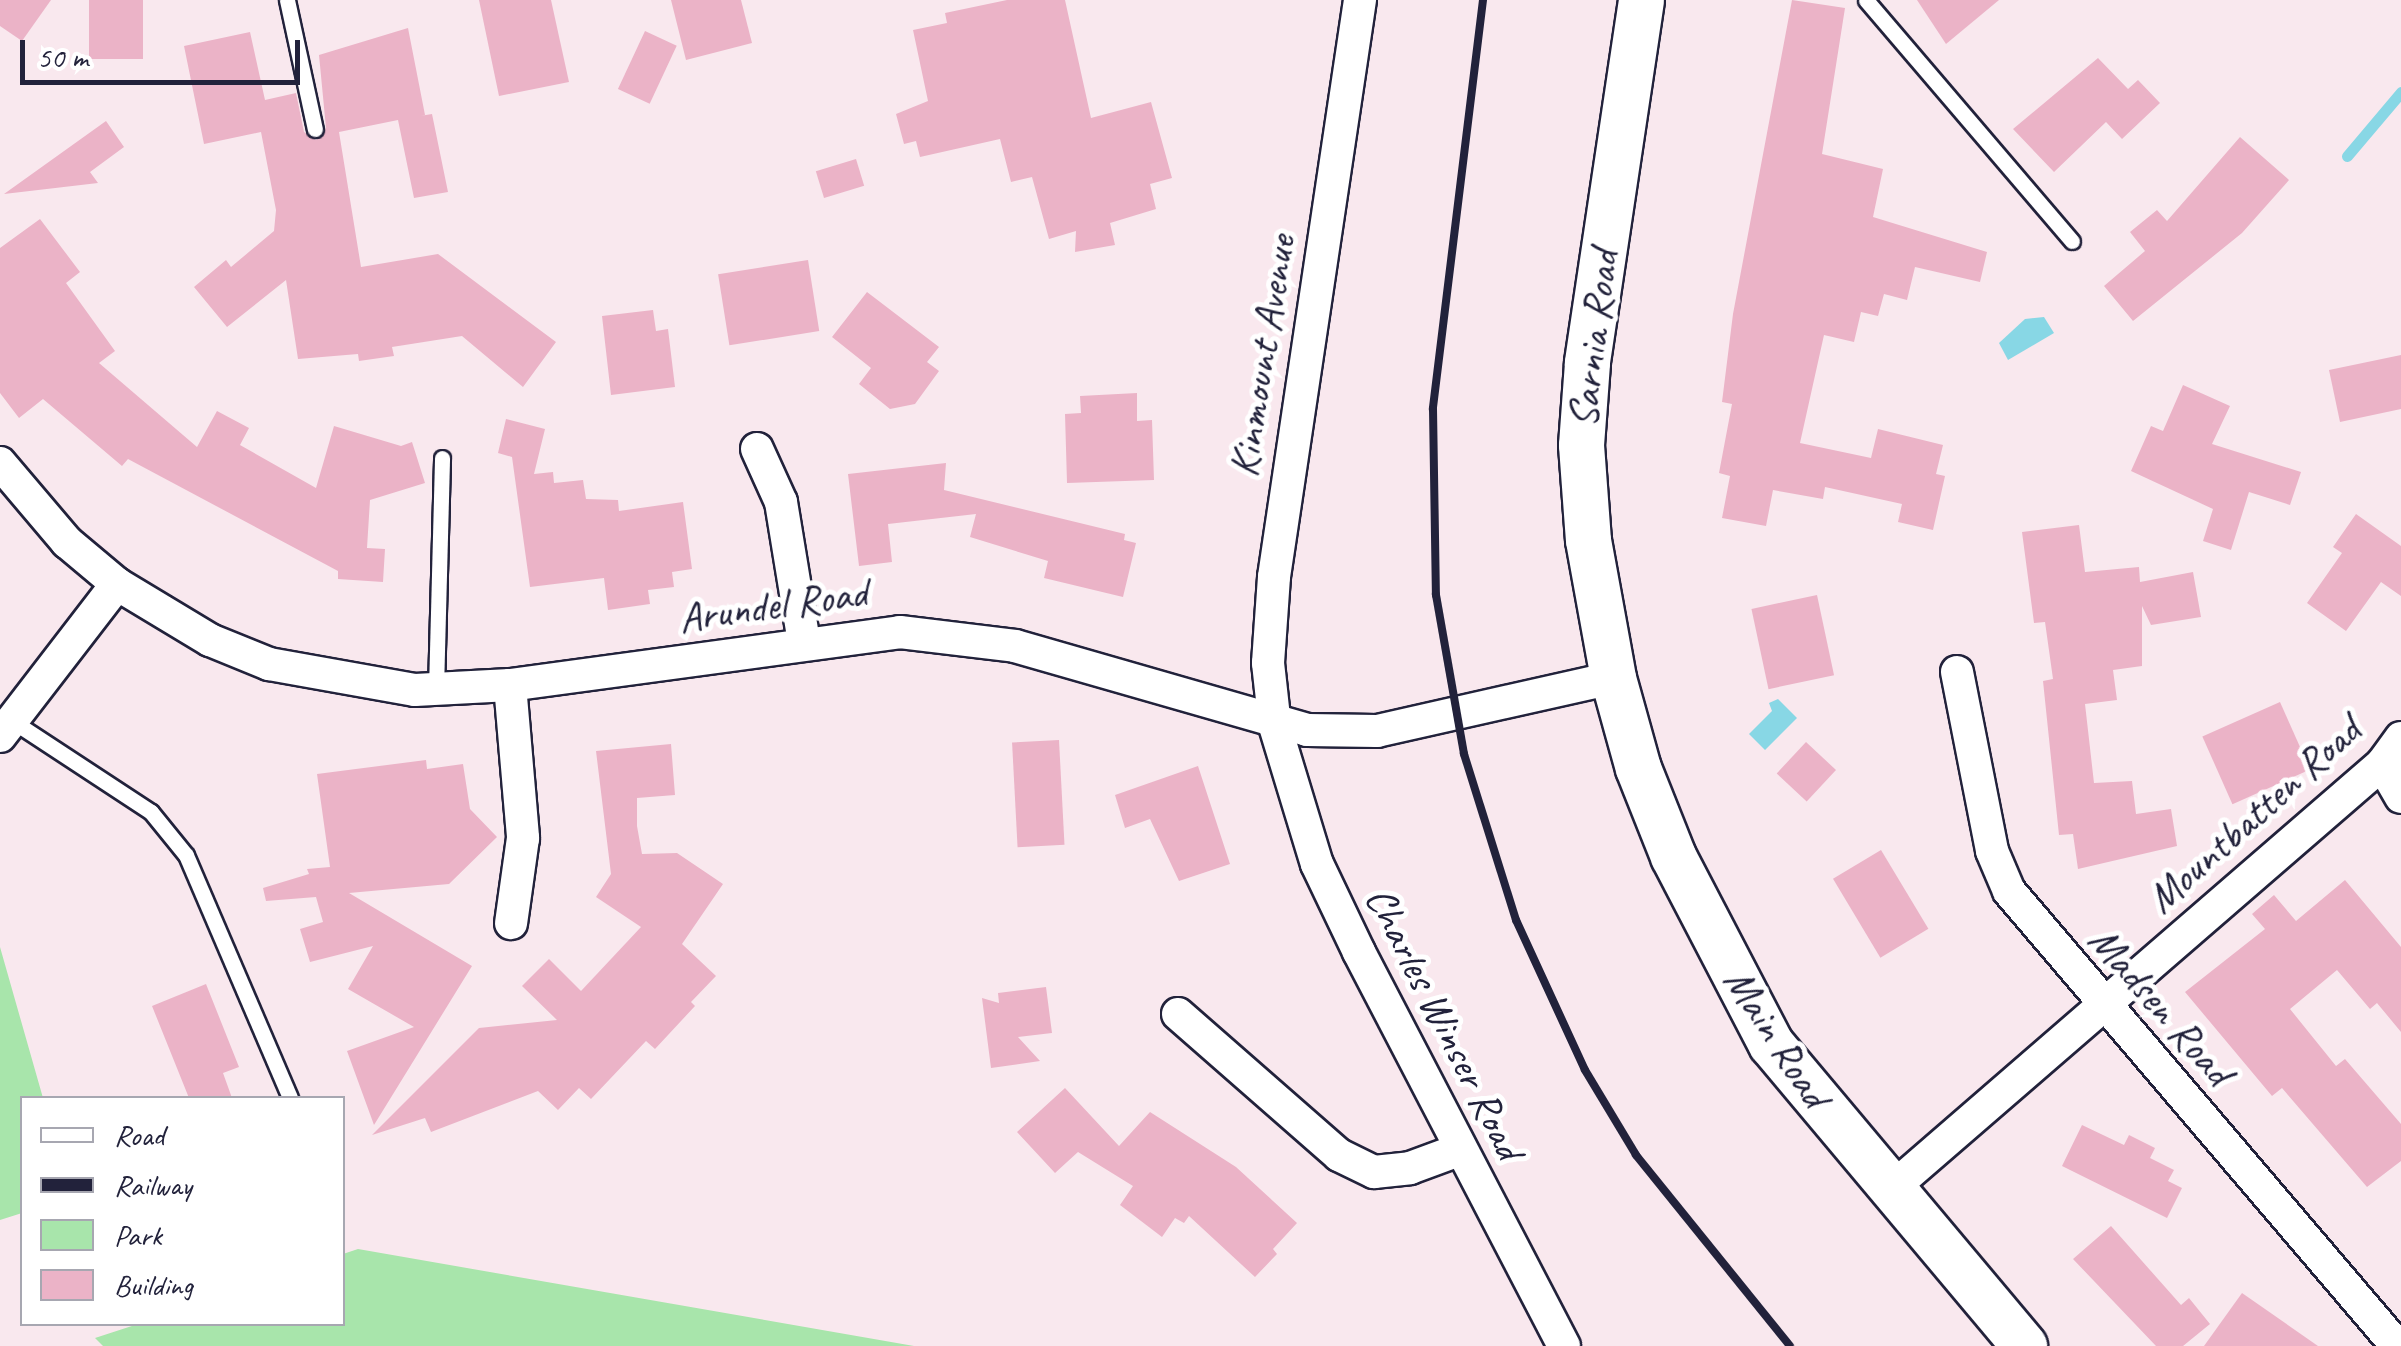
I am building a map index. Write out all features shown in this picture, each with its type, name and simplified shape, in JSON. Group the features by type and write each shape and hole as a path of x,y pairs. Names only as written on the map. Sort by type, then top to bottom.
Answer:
{"main road":[{"name":"Sarnia Road","path":"1613,678 1588,540 1582,445 1587,363 1642,0"},
{"name":"Main Road","path":"1613,678 1638,768 1733,978 1782,1059 2024,1346"}],"street":[{"name":"Kinmount Avenue","path":"1275,726 1268,663 1274,577 1360,0"},
{"path":"757,449 782,502 804,643"},
{"name":"Arundel Road","path":"0,463 67,542 116,584 210,640 270,664 436,689 510,685 900,632 972,636 1275,726 1378,731 1613,678"},
{"path":"7,729 116,584"},
{"name":"Madsen Road","path":"1958,672 1992,852 2009,891 2396,1346"},
{"path":"510,685 523,838 512,923"},
{"name":"Charles Winser Road","path":"1275,726 1318,864 1460,1150 1564,1346"},
{"path":"2392,751 2401,797"},
{"name":"Mountbatten Road","path":"1890,1190 2392,751"},
{"path":"1178,1014 1339,1155 1374,1172 1410,1168 1460,1150"}],"lane":[{"path":"286,0 315,129"},
{"path":"1866,0 2072,241"},
{"path":"436,689 442,458"},
{"path":"7,729 150,812 186,854 289,1096"}],"green space":[{"path":"0,947 42,1096 20,1096 20,1214 0,1220"},
{"path":"358,1249 914,1346 103,1346 95,1338 132,1326 345,1326 345,1253"}],"water":[{"path":"2044,317 2054,333 2008,360 1999,343 2025,319"},
{"path":"1778,699 1797,718 1765,750 1749,734 1772,711 1769,703"}],"building":[{"path":"0,0 51,0 22,41 0,26"},
{"path":"89,0 143,0 143,59 89,59"},
{"path":"479,0 551,0 569,82 499,96"},
{"path":"671,0 741,0 752,43 686,60"},
{"path":"1007,0 1065,0 1091,118 1151,102 1172,178 1150,184 1156,209 1110,223 1115,245 1075,252 1076,231 1049,239 1032,177 1011,182 1000,139 920,157 916,141 904,144 896,114 928,101 913,30 947,23 945,13"},
{"path":"1792,0 1845,8 1822,154 1883,169 1873,217 1987,252 1980,282 1915,267 1907,300 1884,294 1878,316 1861,312 1854,342 1824,335 1800,443 1871,458 1878,429 1943,445 1936,474 1945,476 1933,530 1898,522 1902,504 1825,487 1823,499 1773,490 1766,526 1722,518 1730,476 1719,473 1732,404 1722,402 1733,314"},
{"path":"1917,0 1999,0 1946,44"},
{"path":"408,28 425,115 420,116 432,114 448,192 414,198 398,120 339,132 361,267 438,254 556,342 523,387 462,336 392,347 394,356 359,361 358,354 298,359 286,280 227,327 194,287 226,260 231,267 274,231 276,210 261,132 204,144 184,46 250,32 265,100 296,93 304,132 316,140 326,128 319,55"},
{"path":"645,31 677,46 650,104 618,89"},
{"path":"2098,58 2128,89 2138,80 2160,103 2122,139 2106,122 2054,172 2013,129"},
{"path":"106,121 124,147 90,172 98,183 4,194"},
{"path":"2240,137 2289,180 2242,233 2133,321 2104,286 2145,251 2130,232 2157,210 2167,221"},
{"path":"856,159 864,186 824,198 816,171"},
{"path":"40,219 80,272 66,283 115,351 99,363 197,447 217,411 249,428 240,445 316,488 334,426 401,446 412,442 425,483 370,500 367,548 385,549 383,582 338,579 338,571 128,459 122,466 43,399 19,418 0,393 0,248"},
{"path":"808,260 819,331 729,345 718,274"},
{"path":"867,292 939,347 927,362 939,371 915,404 890,409 859,384 871,368 832,337"},
{"path":"653,310 656,331 668,329 675,387 611,395 602,316"},
{"path":"2401,355 2401,409 2340,422 2329,370"},
{"path":"2183,385 2230,406 2212,444 2301,472 2290,505 2249,492 2231,550 2203,541 2213,509 2131,471 2151,426 2163,431"},
{"path":"1137,393 1137,421 1152,420 1154,480 1067,483 1065,414 1081,413 1080,396"},
{"path":"506,419 545,429 534,474 553,472 554,483 583,480 586,499 618,500 619,511 683,502 692,569 672,572 674,587 648,590 650,604 608,610 604,578 530,587 512,457 498,453"},
{"path":"946,463 944,490 1125,534 1124,540 1136,543 1123,597 1044,578 1048,561 970,537 976,514 888,524 892,562 859,566 848,474"},
{"path":"2356,514 2401,546 2401,596 2381,582 2346,631 2307,603 2342,553 2333,547"},
{"path":"2079,525 2085,572 2139,567 2140,582 2193,572 2201,617 2151,625 2142,606 2142,666 2113,670 2117,700 2085,704 2094,783 2132,781 2136,814 2171,809 2177,846 2078,869 2073,834 2059,835 2043,681 2053,679 2045,622 2034,623 2022,532"},
{"path":"1817,595 1834,675 1769,689 1751,609"},
{"path":"2280,702 2310,770 2232,804 2202,737"},
{"path":"1059,740 1064,845 1018,847 1012,742"},
{"path":"1806,742 1836,770 1807,801 1777,773"},
{"path":"671,744 675,795 637,798 637,826 642,854 677,853 723,884 682,944 716,976 691,1002 695,1006 655,1049 646,1041 591,1099 579,1088 558,1110 538,1091 431,1132 425,1118 372,1135 479,1028 557,1020 522,986 549,959 581,991 641,927 596,897 611,874 596,751"},
{"path":"426,760 427,769 463,764 470,809 497,837 449,884 349,893 472,966 374,1125 347,1051 414,1027 348,989 373,946 310,962 300,929 323,922 316,897 266,901 263,888 309,874 307,869 330,867 317,774"},
{"path":"1198,766 1230,864 1179,881 1150,819 1125,828 1115,795"},
{"path":"1881,850 1928,929 1880,958 1833,879"},
{"path":"2345,880 2401,947 2401,1032 2377,1003 2370,1009 2337,970 2290,1009 2336,1066 2345,1059 2401,1124 2401,1161 2367,1187 2282,1088 2272,1096 2185,992 2265,929 2252,914 2274,895 2296,921"},
{"path":"206,984 239,1067 223,1073 231,1096 188,1096 152,1006"},
{"path":"1046,987 1052,1033 1018,1037 1040,1061 991,1068 982,998 999,1003 998,993"},
{"path":"1065,1088 1119,1146 1150,1112 1236,1167 1297,1223 1273,1249 1277,1254 1255,1277 1189,1216 1184,1223 1175,1218 1162,1237 1120,1205 1133,1186 1078,1152 1055,1173 1017,1132"},
{"path":"2082,1125 2124,1145 2129,1135 2155,1148 2150,1158 2174,1170 2168,1181 2182,1188 2167,1218 2062,1166"},
{"path":"2111,1226 2181,1305 2189,1298 2210,1324 2183,1346 2156,1346 2073,1259"},
{"path":"2242,1293 2318,1346 2204,1346"}],"waterway":[{"path":"2347,156 2401,92"}],"railway":[{"path":"1483,0 1433,409 1436,595 1464,754 1516,920 1585,1070 1636,1155 1790,1346"}]}
